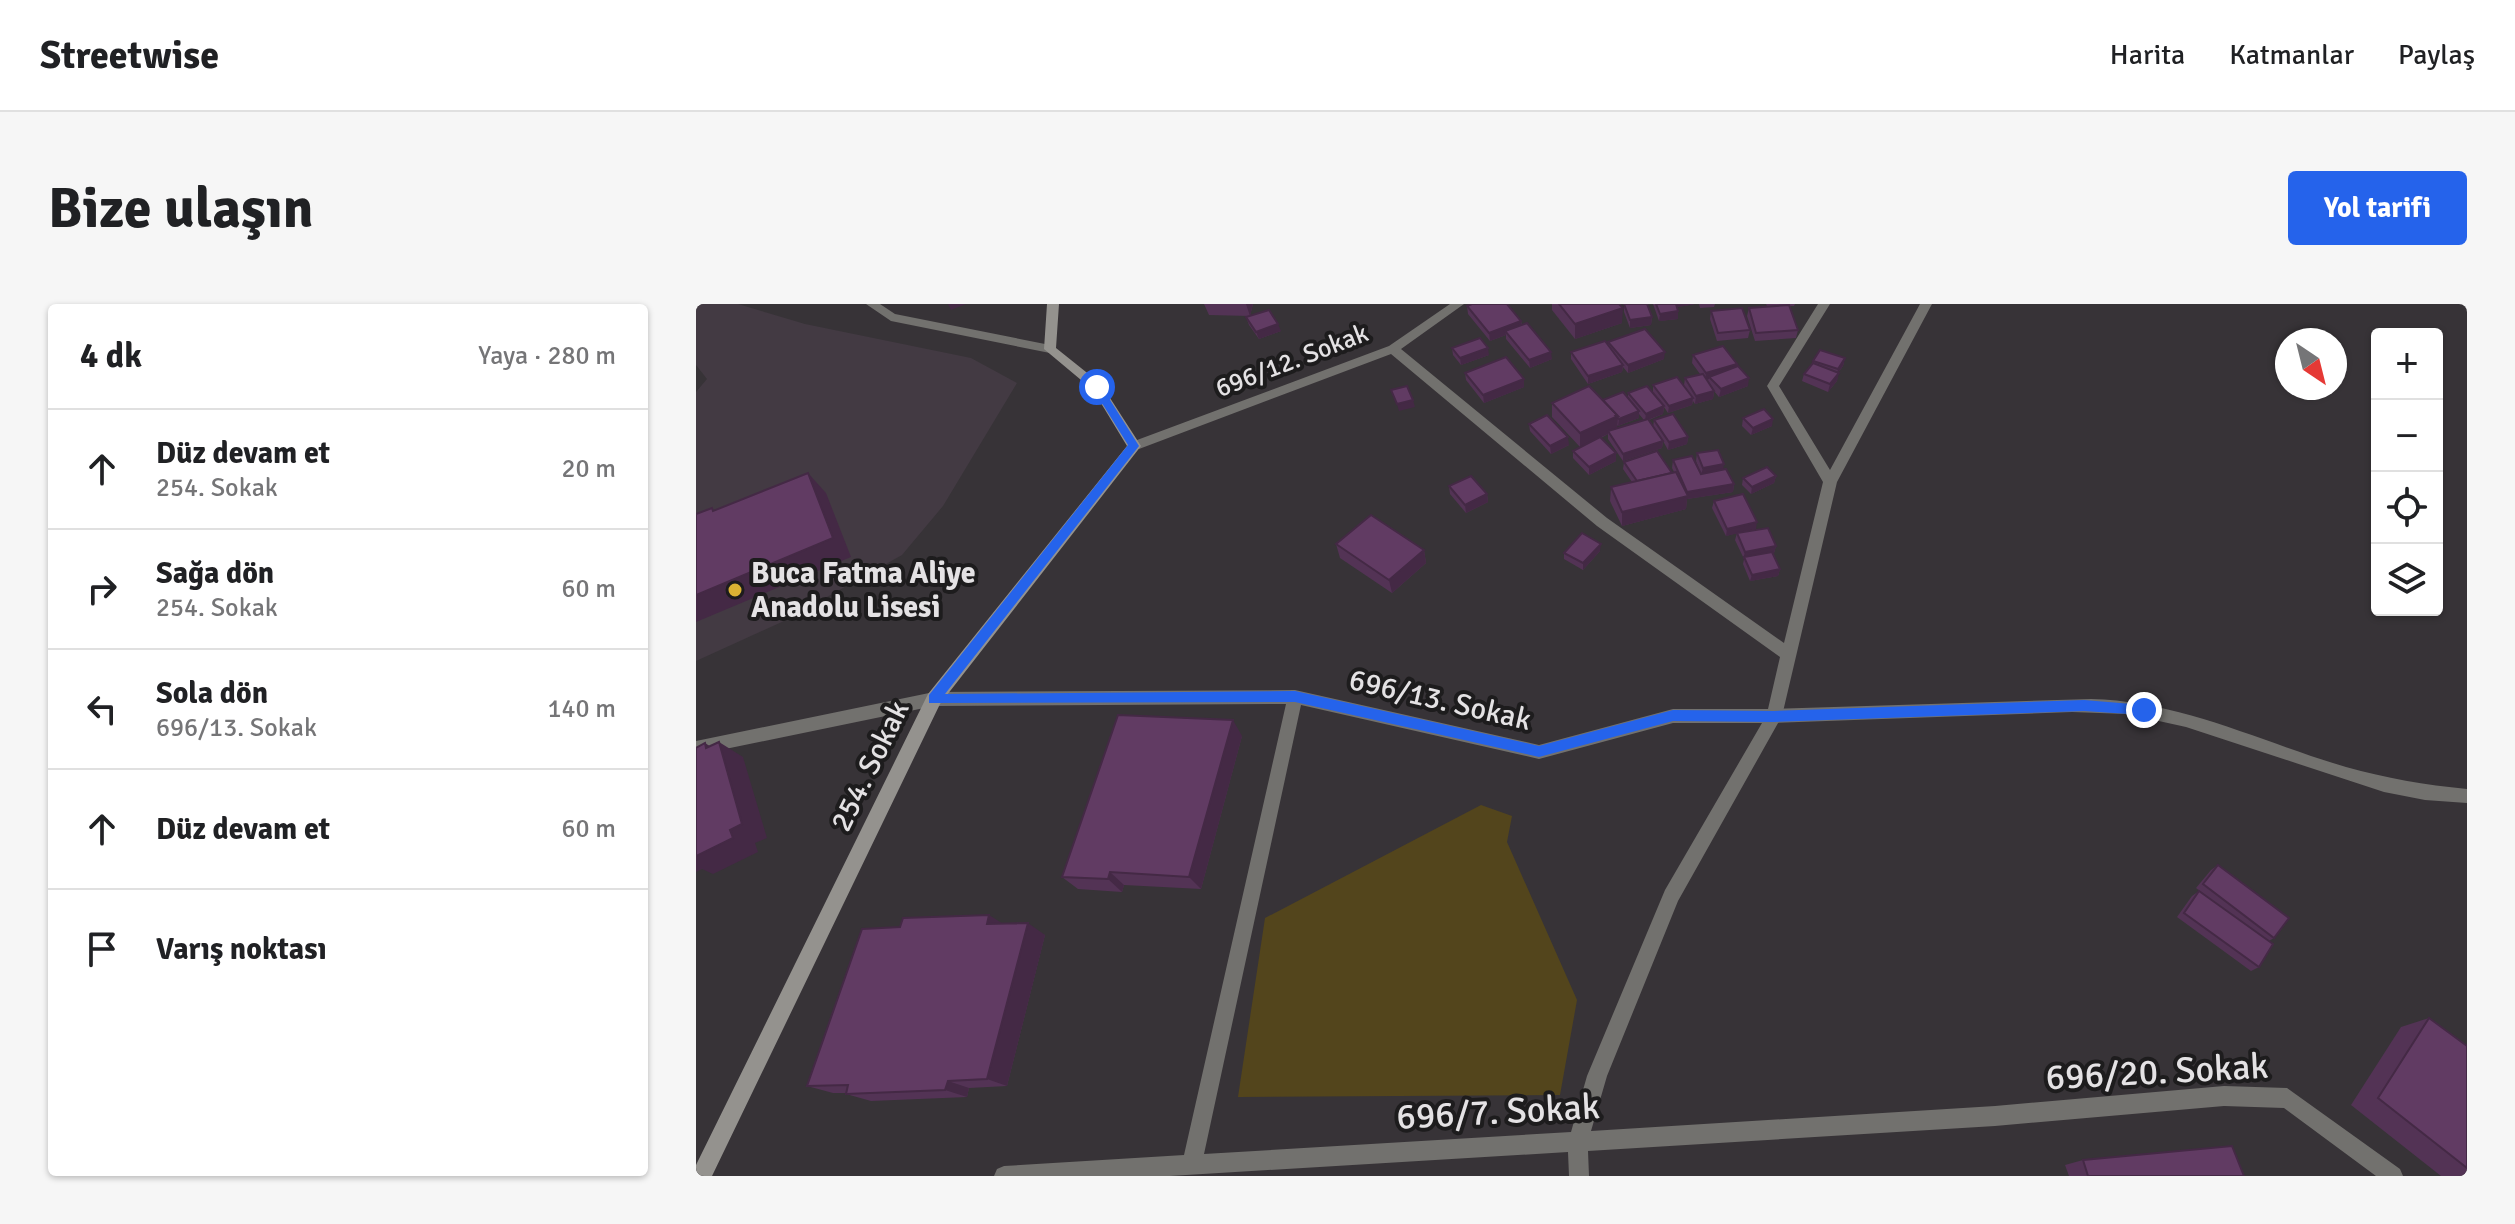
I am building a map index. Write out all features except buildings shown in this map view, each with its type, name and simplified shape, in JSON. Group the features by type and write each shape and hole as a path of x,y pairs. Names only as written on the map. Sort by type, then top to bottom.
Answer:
{"street":[{"path":"872,304 891,317 1050,349 1097,387 1134,446"},
{"path":"1050,349 1053,304"},
{"name":"696/12. Sokak","path":"1134,446 1393,349 1458,304"},
{"path":"1824,304 1773,386 1830,482"},
{"path":"1579,1176 1578,1141 1597,1076 1671,896 1774,716 1830,482 1926,304"},
{"path":"1393,349 1602,522 1789,655"},
{"name":"254. Sokak","path":"701,1176 934,699 1134,446"},
{"path":"1192,1165 1295,697"},
{"name":"696/13. Sokak","path":"696,748 934,699 1295,697 1539,752 1673,716 1774,716 2084,706 2144,710 2218,730 2362,780 2429,795 2467,796"},
{"name":"696/20. Sokak","path":"1995,1116 2224,1096 2287,1098 2393,1176"},
{"name":"696/7. Sokak","path":"1004,1176 1995,1116"}],"shaded area":[{"path":"696,304 738,304 805,324 971,358 1017,383 943,506 902,555 784,621 696,661 696,392 707,379 696,365"},
{"path":"1481,805 1512,816 1507,842 1577,1000 1560,1095 1238,1097 1265,918"}],"place":[{"name":"Buca Fatma Aliye Anadolu Lisesi","path":"735,590"}],"route":[{"path":"1097,387 1134,446 934,699 1295,697 1539,752 1673,716 1774,716 2084,706 2144,710"}]}
